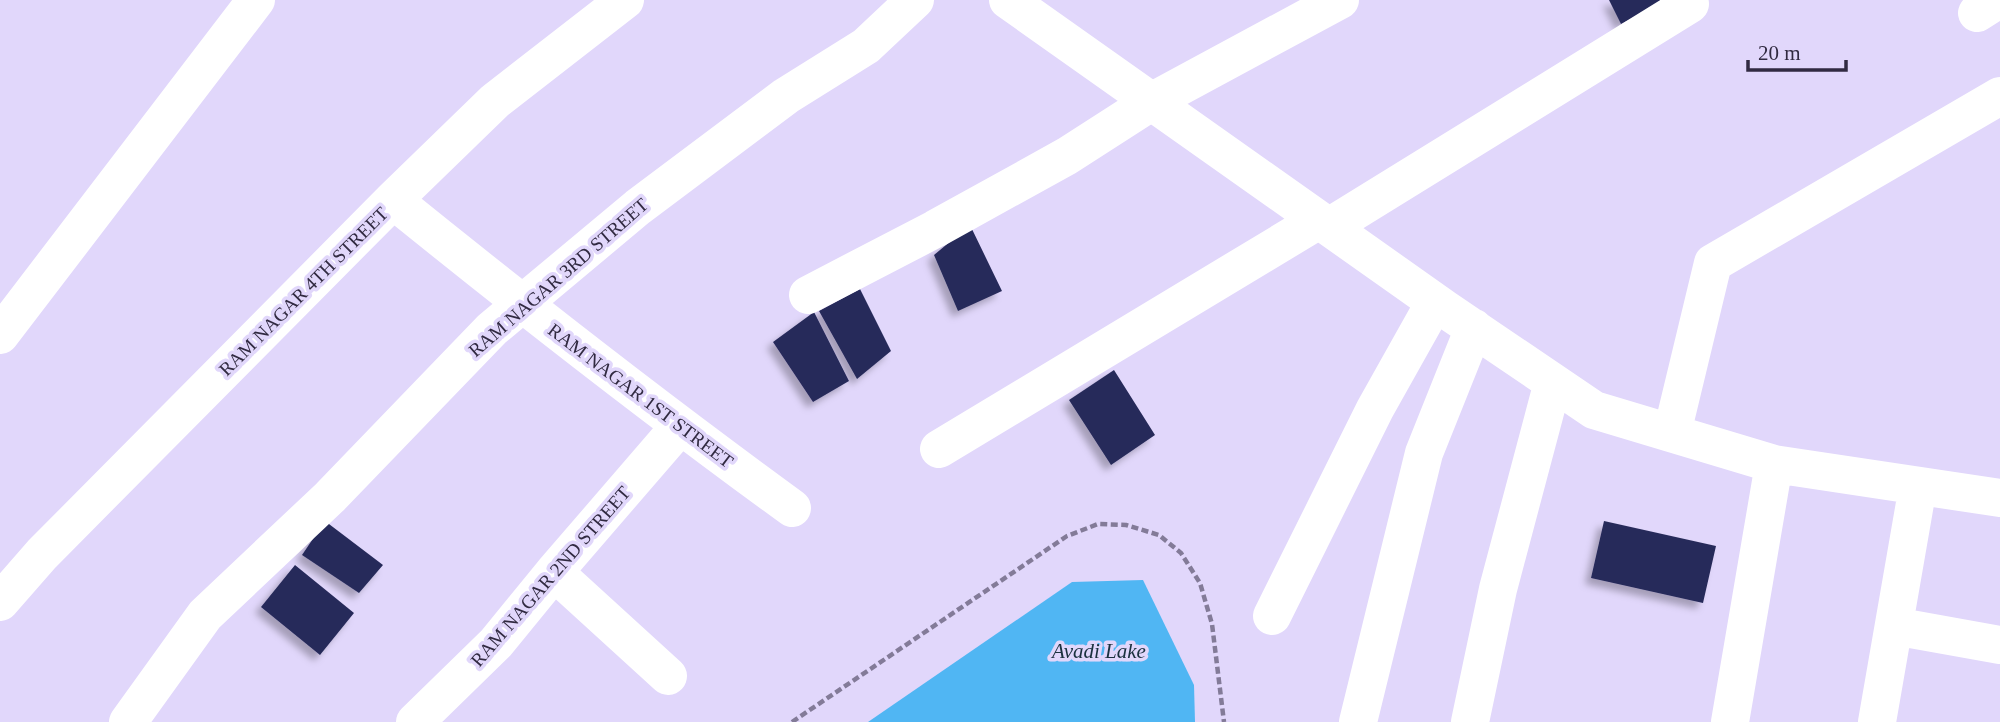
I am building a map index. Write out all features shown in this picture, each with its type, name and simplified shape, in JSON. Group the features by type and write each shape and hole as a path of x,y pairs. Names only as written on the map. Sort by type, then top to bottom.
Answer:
{"street":[{"path":"0,335 256,0"},
{"name":"RAM NAGAR 4TH STREET","path":"0,602 43,554 393,201 495,102 625,0"},
{"name":"RAM NAGAR 3RD STREET","path":"128,722 205,615 330,497 492,329 638,207 786,96 866,46 915,0"},
{"path":"808,295 1067,156 1151,102 1340,0"},
{"path":"1012,1 1435,302 1594,410 1774,464 2000,498"},
{"path":"939,449 1690,4"},
{"path":"1672,433 1713,263 2000,96"},
{"name":"RAM NAGAR 1ST STREET","path":"393,201 522,305 792,508"},
{"path":"1272,616 1375,409 1435,302"},
{"path":"1358,722 1424,453 1474,328"},
{"path":"1470,722 1498,589 1553,382"},
{"name":"RAM NAGAR 2ND STREET","path":"415,722 495,643 680,426"},
{"path":"1730,722 1774,464"},
{"path":"1877,722 1919,486"},
{"path":"554,572 668,676"},
{"path":"1894,626 2000,645"}],"path":[{"path":"792,722 1067,536 1098,524 1126,525 1159,535 1181,553 1200,583 1212,624 1224,722"}],"water":[{"name":"Avadi Lake","path":"1143,580 1194,685 1195,722 868,722 1072,582"}],"building":[{"path":"1609,0 1667,0 1621,24"},
{"path":"970,225 1002,291 958,311 934,255"},
{"path":"860,289 891,351 857,379 819,311"},
{"path":"814,312 849,381 813,402 773,342"},
{"path":"1114,370 1155,435 1111,465 1069,400"},
{"path":"325,521 383,565 359,593 302,555"},
{"path":"1604,521 1716,546 1703,603 1591,578"},
{"path":"295,565 354,613 320,655 261,607"}]}
